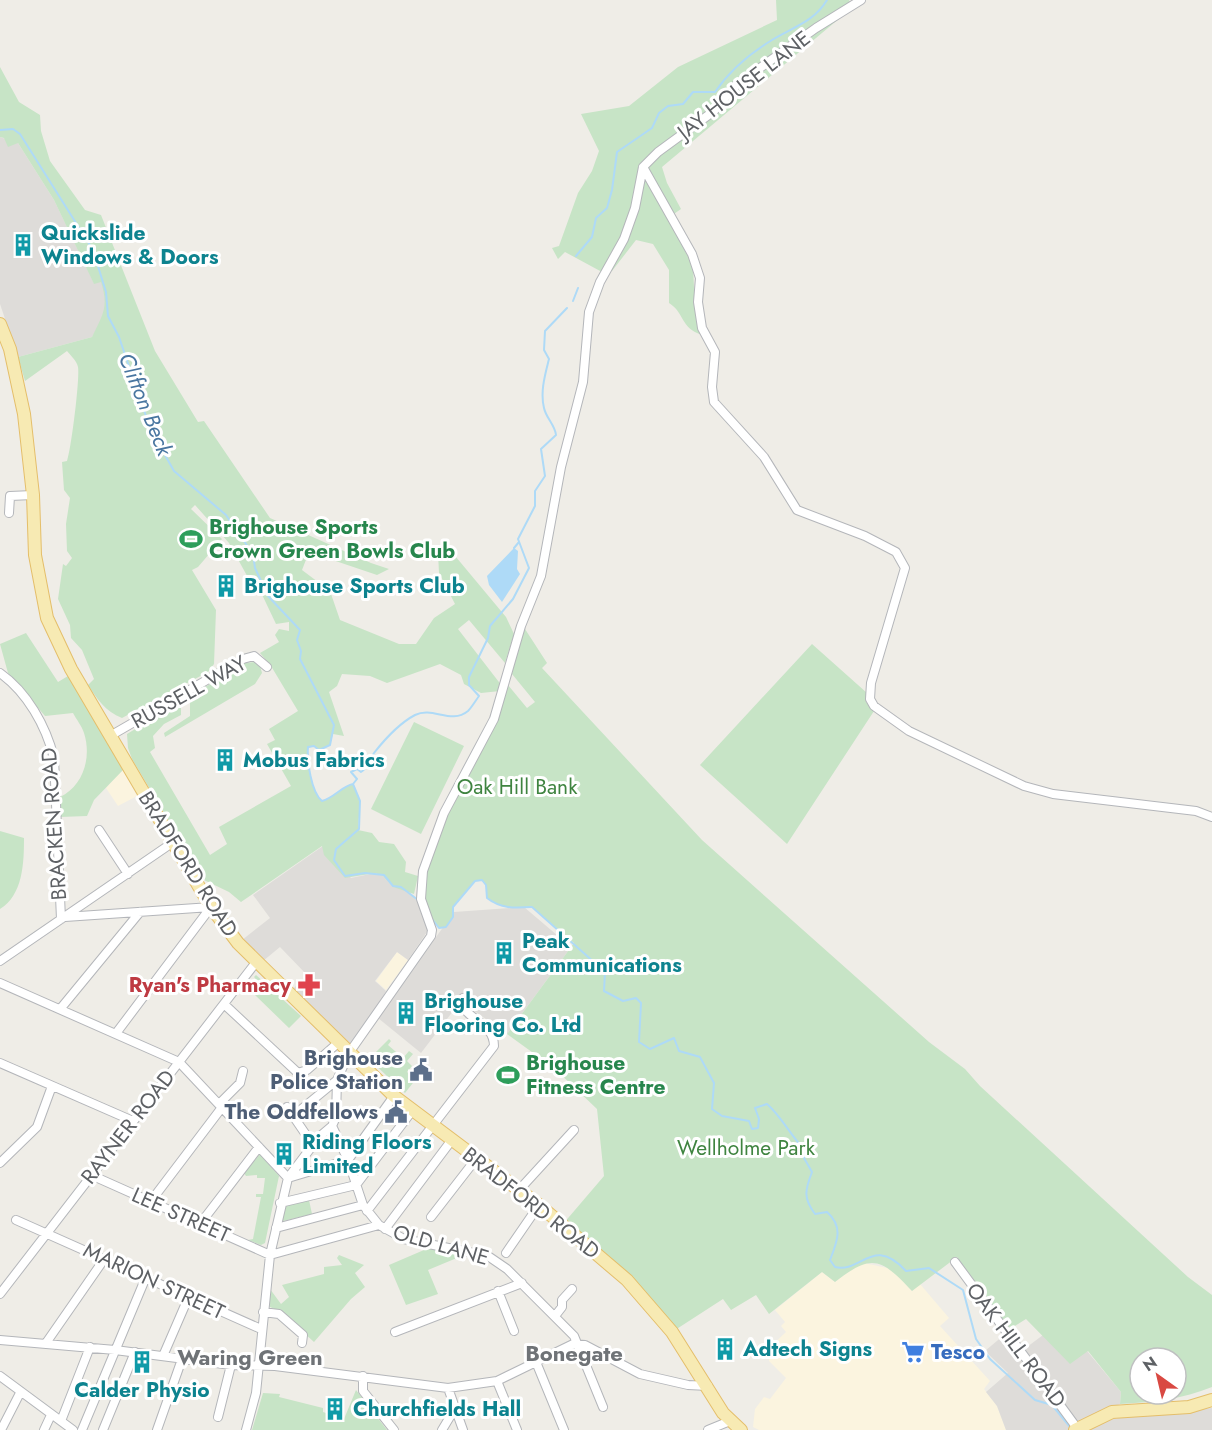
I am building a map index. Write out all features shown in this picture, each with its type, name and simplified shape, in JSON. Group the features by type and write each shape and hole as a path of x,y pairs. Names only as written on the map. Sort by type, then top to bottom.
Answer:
{"main road":[{"name":"BRADFORD ROAD","path":"0,324 10,349 24,414 33,495 35,555 47,618 71,669 211,907 237,943 394,1096 539,1205 627,1280 672,1332 730,1420 741,1430"},
{"path":"1076,1429 1112,1412 1189,1407 1212,1400"}],"street":[{"name":"JAY HOUSE LANE","path":"643,167 658,152 714,111 736,85 816,28 861,0"},
{"path":"643,167 693,254 700,279 698,302 702,328 716,352 712,396 720,411 764,457 797,510 865,536 896,552 902,559 905,568 871,683 870,699 874,706 919,737 1024,786 1053,794 1196,811 1212,817"},
{"path":"246,1430 252,1415 270,1255 280,1203 288,1178 313,1144 332,1126 336,1117 337,1080 349,1053 431,936 432,930 421,899 423,871 444,813 494,719 521,626 541,576 561,467 583,382 589,312 600,282 624,239 635,208 643,167"},
{"path":"9,513 10,496 33,495"},
{"name":"RUSSELL WAY","path":"110,736 243,660 254,656 267,667"},
{"name":"BRACKEN ROAD","path":"0,673 9,680 39,720 49,740 54,758 63,918"},
{"path":"99,830 128,874"},
{"path":"0,961 172,843"},
{"path":"63,918 211,907"},
{"path":"117,1032 211,907"},
{"path":"61,1008 140,912"},
{"name":"RAYNER ROAD","path":"0,1294 257,961"},
{"path":"0,983 117,1032 179,1062 222,1104 288,1178"},
{"path":"276,1228 365,1208 433,1126 494,1046 494,1038 490,1030 463,1009 460,1002 464,998"},
{"path":"225,1005 298,1073 307,1070 339,1042"},
{"path":"0,1063 133,1121"},
{"path":"151,1202 222,1104 240,1083 243,1071"},
{"path":"293,1116 337,1080"},
{"path":"0,1163 37,1127 52,1086"},
{"path":"288,1178 348,1160 394,1096"},
{"path":"286,1107 313,1144"},
{"path":"280,1203 356,1185 412,1111"},
{"name":"OLD LANE","path":"332,1126 348,1160 365,1208 382,1227 404,1239 488,1256 522,1282 579,1344"},
{"path":"519,1191 574,1130"},
{"path":"270,1255 382,1227 452,1141"},
{"path":"200,1224 259,1147"},
{"path":"431,1217 476,1159"},
{"name":"LEE STREET","path":"91,1175 270,1255"},
{"path":"506,1253 539,1205"},
{"name":"MARION STREET","path":"16,1220 261,1329"},
{"path":"46,1343 105,1258"},
{"name":"OAK HILL ROAD","path":"955,1262 1076,1429"},
{"path":"82,1430 146,1277"},
{"path":"395,1332 522,1282"},
{"path":"555,1316 562,1308 562,1300 572,1289"},
{"path":"498,1291 514,1331"},
{"path":"163,1356 189,1296"},
{"path":"263,1312 285,1318 303,1335 302,1343"},
{"path":"0,1340 90,1347 259,1368 275,1366 448,1388 497,1381 573,1344 579,1344 592,1348 640,1374 708,1386"},
{"path":"579,1344 603,1407"},
{"path":"60,1421 90,1347"},
{"path":"103,1430 135,1352"},
{"path":"157,1430 182,1359"},
{"path":"536,1362 564,1430"},
{"path":"218,1417 231,1365"},
{"path":"682,1383 700,1373"},
{"path":"0,1376 73,1430"},
{"path":"363,1376 363,1391 394,1430"},
{"path":"497,1381 517,1430"},
{"path":"448,1388 463,1430"},
{"path":"1,1430 20,1393"},
{"path":"442,1430 451,1415 457,1413"},
{"path":"44,1430 51,1414"},
{"path":"708,1430 730,1420"}],"shaded area":[{"path":"0,137 18,143 54,200 94,283 101,281 105,293 106,313 92,337 18,357 0,304"},
{"path":"123,769 137,796 118,806 106,788"},
{"path":"323,846 351,878 375,873 383,876 393,887 401,888 412,895 420,904 429,929 408,960 397,952 375,981 386,991 367,1024 347,1048 290,992 307,975 280,947 263,961 242,940 270,918 253,895"},
{"path":"524,907 571,947 507,1034 466,1005 463,998 421,1053 378,1018 454,912"},
{"path":"397,952 408,960 386,990 376,981"},
{"path":"864,1263 892,1269 912,1291 920,1284 949,1318 940,1326 990,1381 984,1389 997,1406 1006,1430 759,1430 753,1427 755,1409 764,1397 770,1399 786,1378 769,1361 770,1347 786,1332 781,1326 785,1322 775,1310 822,1272 835,1282 857,1264"},
{"path":"1004,1335 1019,1353 1043,1335 1070,1363 1087,1351 1121,1392 1120,1404 1069,1430 1006,1430 997,1406 986,1392 1008,1373 985,1351"},
{"path":"1212,1408 1212,1430 1087,1430 1107,1420"}],"green space":[{"path":"776,0 849,0 853,7 662,167 667,183 681,209 668,218 693,266 695,308 702,335 690,328 669,303 669,270 653,244 636,240 612,271 602,272 565,252 558,259 552,248 559,246 578,193 592,171 599,151 581,114 629,106 678,67 777,20"},
{"path":"0,67 19,102 40,115 41,131 50,161 85,210 101,215 155,351 198,422 204,421 270,518 389,569 377,575 309,552 302,570 330,591 340,620 399,644 416,644 434,618 455,604 439,573 438,553 446,545 506,617 514,634 505,663 469,620 458,629 502,686 500,691 481,693 464,684 461,675 440,664 387,683 370,676 342,674 337,686 329,692 344,736 333,734 330,745 319,750 314,746 308,748 311,776 318,797 322,801 353,784 360,801 358,830 372,833 379,842 394,844 406,862 405,872 418,876 414,894 393,887 383,876 375,873 345,878 324,855 322,846 241,902 229,892 204,880 132,759 127,734 175,705 181,706 181,715 164,724 153,736 155,748 150,752 210,855 227,844 219,827 291,786 267,744 275,740 269,729 298,711 271,666 260,653 279,642 275,635 279,629 289,631 289,622 276,624 257,584 251,583 229,543 195,505 191,509 222,539 198,567 192,570 216,610 214,664 208,672 122,718 106,708 88,685 94,679 82,650 71,638 70,625 58,599 63,564 66,566 72,558 67,551 66,524 70,498 64,490 62,462 67,461 71,443 78,367 67,351 25,381 18,357 92,337 102,316 105,298 101,282 94,284 54,200 18,143 8,147 4,138 0,137"},
{"name":"Wellholme Park","path":"525,629 547,663 542,668 702,840 929,1042 965,1069 980,1086 1188,1277 1212,1295 1212,1387 1188,1394 1188,1346 1128,1346 1128,1403 1120,1404 1121,1392 1088,1351 1070,1364 1026,1319 1010,1329 957,1257 912,1291 884,1266 867,1263 835,1282 822,1272 769,1314 756,1295 731,1310 723,1299 672,1332 563,1224 604,1176 597,1109 554,1068 507,1034 574,943 532,907 503,906 492,902 487,898 486,885 482,880 475,881 453,907 453,917 446,927 439,928 424,908 423,882 449,809 498,720 508,685 527,708 535,702 512,674 521,630"},
{"path":"26,633 58,682 68,676 123,770 94,800 87,816 60,817 60,797 75,786 86,761 86,742 80,725 73,713 45,716 8,673 0,644"},
{"path":"812,644 867,693 866,702 874,711 787,844 700,765"},
{"path":"255,662 260,666 262,673 255,684 165,737 164,733 190,716 190,696 245,663"},
{"path":"414,722 464,746 421,834 371,809"},
{"path":"0,831 24,838 21,878 18,887 8,903 0,909"},
{"path":"256,975 301,1016 289,1028 255,995 263,987 254,977"},
{"path":"389,1039 391,1041 388,1045 403,1058 409,1051 413,1054 407,1061 412,1066 407,1072 416,1079 405,1093 369,1059"},
{"path":"260,1154 279,1176 265,1243 261,1245 248,1240 253,1239 261,1197 256,1197 256,1194 263,1194 265,1178 257,1178 257,1175 246,1176 244,1173"},
{"path":"309,1200 312,1214 279,1222 282,1206"},
{"path":"431,1247 464,1255 428,1270 438,1294 406,1305 389,1265"},
{"path":"339,1255 364,1265 355,1273 365,1287 351,1299 314,1342 281,1312 268,1306 270,1289 281,1304 289,1297 282,1285 324,1274 324,1267 342,1265 337,1258"},
{"path":"356,1390 387,1430 252,1430 263,1393 280,1394 279,1397 323,1408 323,1412 344,1419"}],"water":[{"path":"514,548 518,551 517,569 520,574 502,602 489,585 487,576"}],"waterway":[{"path":"576,256 592,237 596,218 607,208 617,152 652,128 659,113 668,106 683,104 693,92 715,92 748,57 816,14 827,0"},
{"name":"Clifton Beck","path":"0,130 13,129 20,134 93,250 106,292 108,316 119,337 147,419 174,471 226,515 253,554 255,568 268,596 300,630 297,640 301,651 300,659 334,725 330,745 319,750 314,746 308,747 312,784 322,801 353,784 360,801 359,829 336,849 334,860 345,876 365,873 384,875 393,886 401,887 418,900"},
{"path":"573,301 578,288"},
{"path":"353,784 357,779 351,772 357,769 361,772 397,727 422,713 462,715 468,711 479,696 469,685 469,677 488,638 490,626 513,599 529,568 518,539 535,506 535,491 545,476 541,449 556,435 545,412 543,402 549,359 544,350 545,331 567,308"},
{"path":"514,548 519,542"},
{"name":"Clifton Beck","path":"432,919 439,928 446,927 453,917 453,907 475,881 482,880 486,885 487,898 492,902 508,907 532,907 605,972 604,991 623,1001 636,998 641,1003 639,1042 650,1049 674,1038 679,1051 700,1057 714,1083 712,1109 722,1116 749,1121 752,1129 758,1128 759,1119 755,1108 767,1104 778,1115 806,1151 804,1158 812,1172 806,1194 808,1203 815,1214 827,1212 836,1223 838,1235 830,1260 835,1267 853,1265 876,1255 885,1256 906,1271 929,1268 963,1290 976,1339 990,1359 1035,1400 1052,1405 1070,1427"}],"place":[{"name":"Quickslide Windows & Doors","path":"23,245"},
{"name":"Brighouse Sports Crown Green Bowls Club","path":"191,539"},
{"name":"Brighouse Sports Club","path":"226,586"},
{"name":"Mobus Fabrics","path":"225,760"},
{"name":"Peak Communications","path":"504,953"},
{"name":"Ryan's Pharmacy","path":"309,985"},
{"name":"Brighouse Flooring Co. Ltd","path":"406,1013"},
{"name":"Brighouse Police Station","path":"421,1070"},
{"name":"Brighouse Fitness Centre","path":"508,1075"},
{"name":"The Oddfellows","path":"396,1112"},
{"name":"Riding Floors Limited","path":"284,1154"},
{"name":"Adtech Signs","path":"725,1349"},
{"name":"Tesco","path":"913,1352"},
{"name":"Calder Physio","path":"142,1362"},
{"name":"Churchfields Hall","path":"335,1409"}],"district":[{"name":"Bonegate","path":"574,1353"},
{"name":"Waring Green","path":"250,1357"}],"park label":[{"name":"Oak Hill Bank","path":"517,787"}]}
